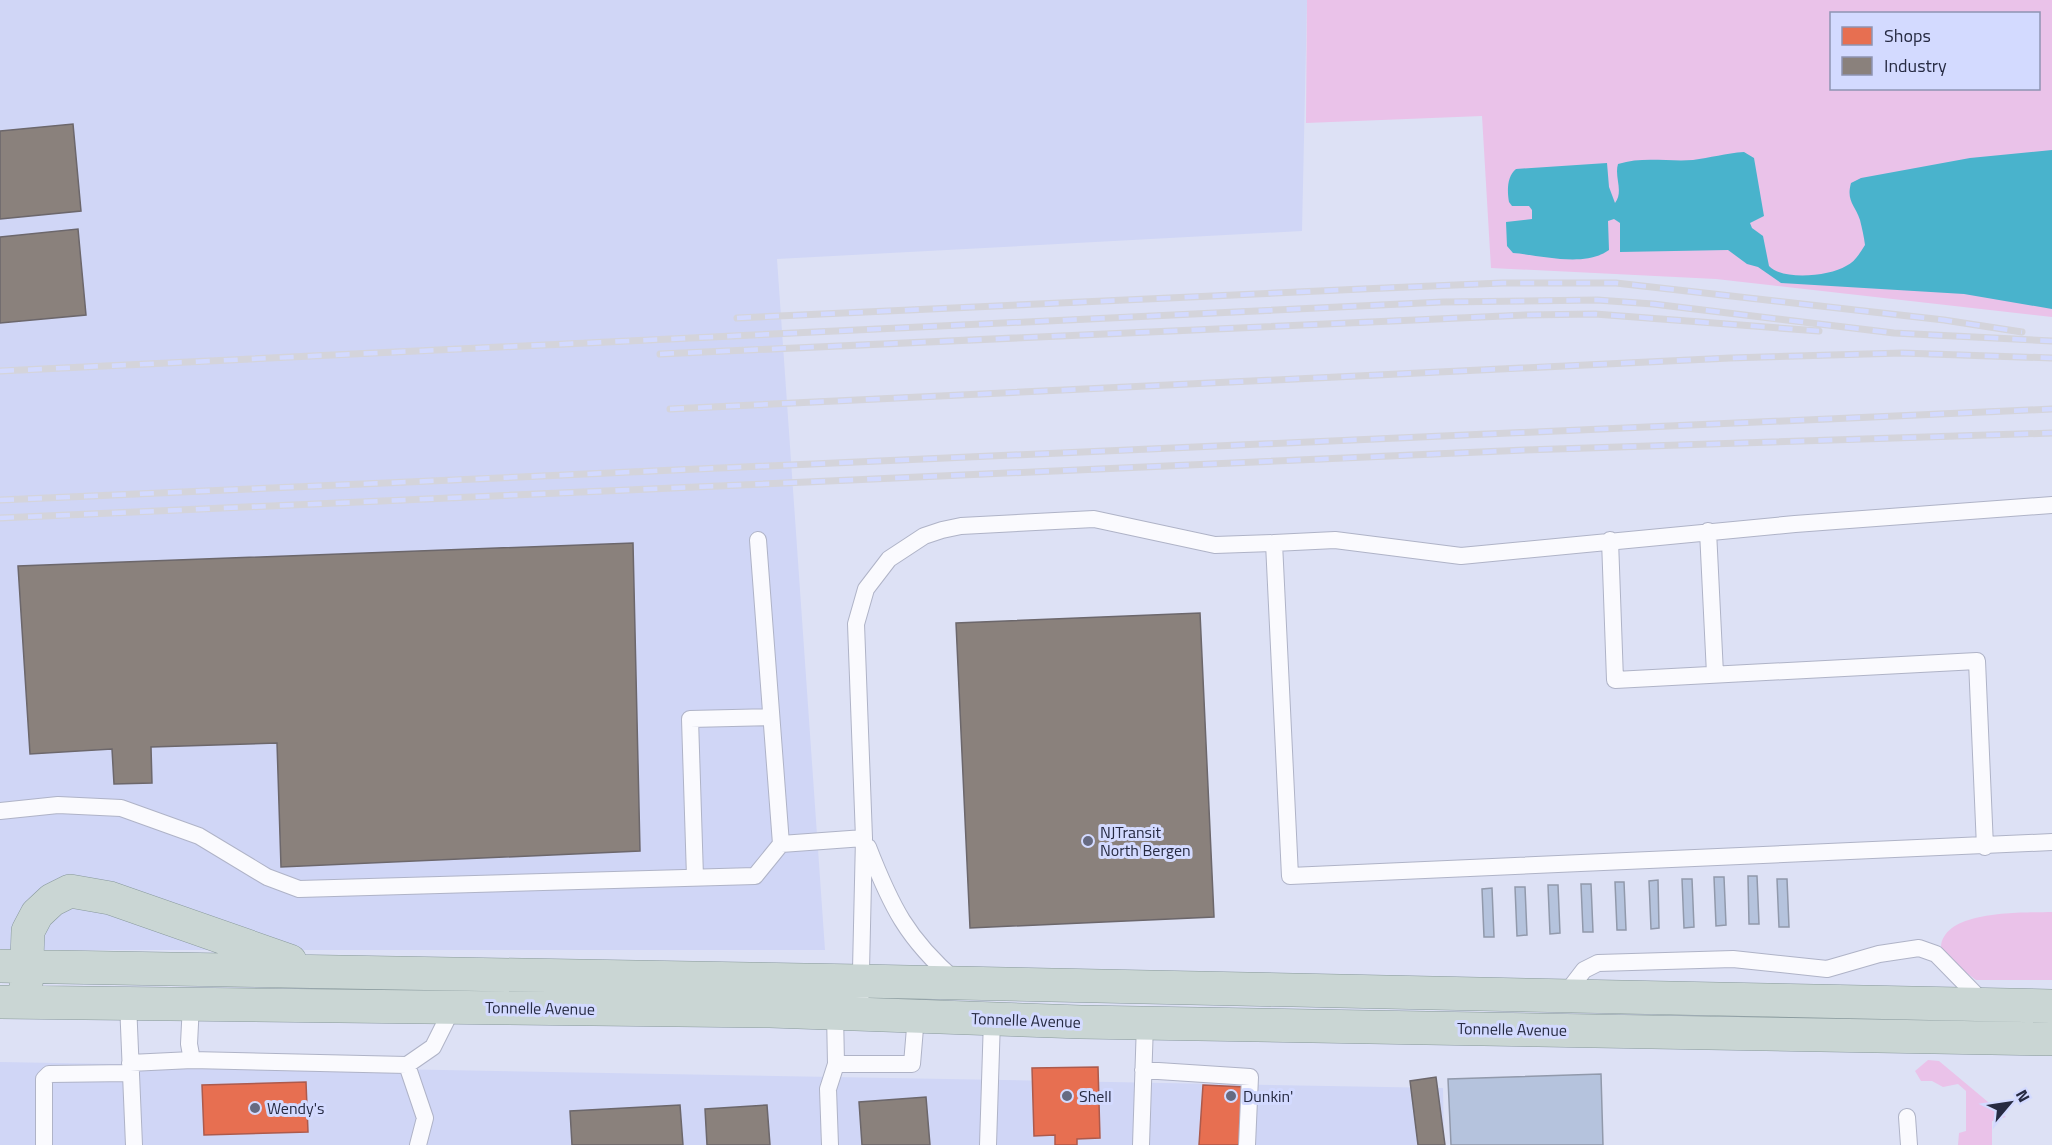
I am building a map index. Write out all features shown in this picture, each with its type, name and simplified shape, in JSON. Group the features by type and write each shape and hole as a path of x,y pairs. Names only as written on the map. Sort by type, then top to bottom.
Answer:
{"highway":[{"path":"13,1001 13,967 28,931 37,914 52,900 70,891 110,898 320,971"},
{"name":"Tonnelle Avenue","path":"13,967 861,981 2052,1006"},
{"name":"Tonnelle Avenue","path":"13,1001 848,1014 1145,1023 2052,1039"}],"lane":[{"path":"830,1145 828,1089 848,1014 861,981 864,838 856,624 859,606 875,574 907,545 924,536 961,526 1094,519 1215,545 1335,540 1461,556 1708,531 2052,505"},
{"path":"1708,531 1715,674"},
{"path":"0,811 58,805 121,808 199,836 267,877 298,889 755,876 782,844 758,540"},
{"path":"1610,540 1616,680 1977,661 1984,847"},
{"path":"1274,543 1290,876 1984,847 2052,842"},
{"path":"695,877 690,719 771,717"},
{"path":"782,844 864,838"},
{"path":"864,838 904,927 931,959 958,984"},
{"path":"1564,996 1584,970 1599,963 1733,959 1827,969 1879,954 1919,948 1936,954 1987,1005"},
{"path":"128,1003 134,1145"},
{"path":"190,1004 189,1044 192,1060"},
{"path":"44,1145 44,1079 49,1074 130,1068 192,1060 407,1065 433,1047 453,1007"},
{"path":"836,1064 912,1064 916,1016"},
{"path":"988,1145 992,1019"},
{"path":"1141,1145 1145,1023"},
{"path":"407,1065 425,1118 418,1145"},
{"path":"1143,1070 1250,1077 1247,1145"},
{"path":"1907,1117 1909,1145"}],"shaded area":[{"path":"0,0 1307,0 1302,231 777,259 825,950 0,950"},
{"path":"1307,0 2052,0 2052,317 1716,279 1491,268 1482,116 1306,123"},
{"path":"2052,912 2052,980 1976,980 1960,968 1941,947 1946,935 1956,926 1970,919 2006,913"},
{"path":"1928,1060 1939,1061 2006,1117 1992,1121 1992,1145 1958,1145 1959,1133 1966,1131 1966,1091 1958,1084 1943,1087 1932,1081 1921,1081 1915,1071"},
{"path":"0,1062 1443,1088 1444,1145 0,1145"}],"water":[{"path":"2052,150 2052,309 1964,294 1781,283 1758,267 1747,264 1728,250 1620,252 1620,223 1614,219 1608,221 1609,250 1599,255 1562,259 1513,253 1507,246 1506,222 1532,219 1532,210 1529,206 1512,206 1509,202 1509,180 1516,169 1607,163 1609,187 1615,203 1619,194 1618,164 1646,160 1693,160 1744,152 1754,158 1764,216 1750,223 1752,228 1763,236 1769,266 1785,274 1818,274 1849,264 1865,245 1860,220 1850,199 1851,183 1861,178 1970,158"}],"building: Shops":[{"path":"1098,1067 1100,1138 1077,1139 1077,1145 1055,1145 1055,1135 1034,1136 1032,1068"},
{"name":"Wendy's","path":"306,1082 308,1132 204,1135 202,1085"},
{"path":"1203,1085 1245,1087 1242,1145 1199,1145"}],"building: Industry":[{"path":"73,124 81,211 0,219 0,131"},
{"path":"78,229 86,315 0,323 0,237"},
{"path":"633,543 640,851 281,867 277,743 151,747 152,783 114,784 112,749 30,754 18,566"},
{"name":"NJTransit North Bergen","path":"1200,613 1214,917 970,928 956,623"},
{"path":"1436,1077 1445,1145 1418,1145 1410,1081"},
{"path":"926,1097 930,1145 862,1145 859,1102"},
{"path":"680,1105 683,1145 572,1145 570,1111"},
{"path":"767,1105 770,1145 707,1145 705,1109"}],"building: Other":[{"path":"1748,876 1757,876 1759,924 1749,924"},
{"path":"1714,877 1724,877 1726,925 1716,926"},
{"path":"1682,879 1692,879 1694,927 1684,928"},
{"path":"1777,879 1787,879 1789,927 1779,927"},
{"path":"1658,880 1659,928 1651,929 1649,881"},
{"path":"1615,882 1624,882 1626,930 1617,930"},
{"path":"1581,884 1591,884 1593,932 1583,932"},
{"path":"1548,885 1558,885 1560,933 1550,934"},
{"path":"1515,887 1525,887 1527,935 1517,936"},
{"path":"1492,888 1494,937 1484,937 1482,889"},
{"path":"1601,1074 1603,1145 1451,1145 1448,1079"}],"railway":[{"path":"737,318 1502,283 1616,283 1944,320 2022,332"},
{"path":"0,371 1443,302 1597,300 1653,304 1894,333 2052,341"},
{"path":"660,354 1526,315 1595,314 1819,331"},
{"path":"670,409 1730,358 1902,353 2052,358"},
{"path":"0,500 2052,409"},
{"path":"0,518 1525,450 2052,433"}],"place":[{"name":"NJTransit North Bergen","path":"1088,841"},
{"name":"Shell","path":"1067,1096"},
{"name":"Dunkin'","path":"1231,1096"},
{"name":"Wendy's","path":"255,1108"}]}
